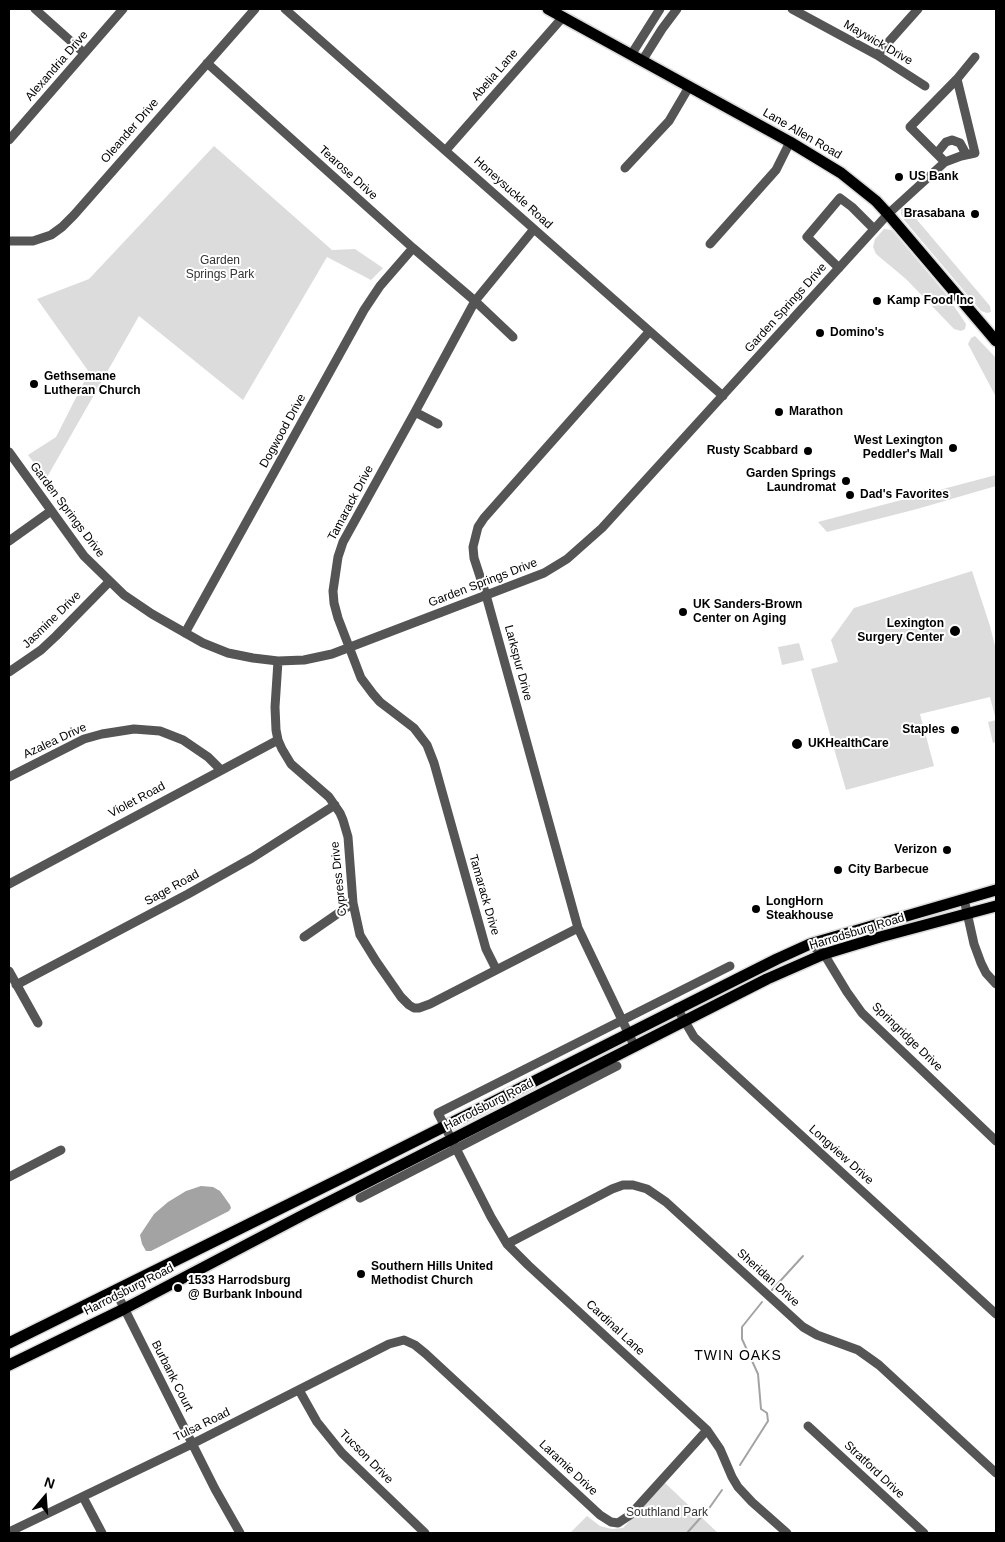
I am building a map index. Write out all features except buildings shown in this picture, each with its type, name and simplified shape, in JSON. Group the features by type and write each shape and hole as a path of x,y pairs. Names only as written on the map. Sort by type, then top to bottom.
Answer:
{"main road":[{"name":"Lane Allen Road","path":"548,9 790,142 841,173 876,201 888,214 996,341"},
{"name":"Harrodsburg Road","path":"9,1344 446,1126 677,1008 810,944 996,890"},
{"name":"Harrodsburg Road","path":"9,1365 455,1144 635,1047 767,979 824,954 996,906"}],"street":[{"path":"34,9 84,53"},
{"name":"Alexandria Drive","path":"11,134 123,9"},
{"name":"Oleander Drive","path":"9,241 24,242 38,240 51,235 62,227 255,9"},
{"name":"Honeysuckle Road","path":"285,9 446,150 648,332 723,396"},
{"path":"630,55 660,9"},
{"path":"642,61 676,9"},
{"name":"Maywick Drive","path":"792,9 925,86"},
{"path":"876,56 918,9"},
{"name":"Abelia Lane","path":"446,150 563,17"},
{"path":"957,79 975,153 966,154 945,162 910,127 957,79 975,57"},
{"name":"Tearose Drive","path":"207,63 513,336"},
{"path":"625,168 669,121 689,87"},
{"path":"937,153 946,142 952,140 960,143 966,154"},
{"path":"710,244 776,170 790,142"},
{"name":"Garden Springs Drive","path":"9,452 84,556 109,582 138,606 204,643 228,653 278,661 317,657 348,648 544,573 567,559 602,528 888,214 945,162"},
{"path":"839,268 807,237 840,198 874,229"},
{"name":"Tamarack Drive","path":"496,969 486,949 434,762 427,745 414,728 380,702 361,678 338,618 333,591 338,557 343,542 475,301 534,229"},
{"name":"Dogwood Drive","path":"185,633 364,310 380,286 413,248"},
{"name":"Larkspur Drive","path":"635,1047 627,1034 578,928 486,595 474,558 473,546 478,527 496,503 648,332"},
{"path":"415,412 438,424"},
{"path":"9,541 51,511"},
{"name":"Jasmine Drive","path":"9,672 34,655 56,636 109,582"},
{"name":"Cypress Drive","path":"278,661 275,707 278,740 291,764 323,791 335,805 343,820 348,837 353,903 360,934 401,997 412,1007 419,1008 430,1004 578,928"},
{"name":"Azalea Drive","path":"9,777 84,739 134,729 160,731 183,740 208,757 221,770"},
{"name":"Violet Road","path":"9,884 278,740"},
{"name":"Sage Road","path":"16,985 252,858 335,805"},
{"path":"964,899 974,944 981,964 996,984"},
{"path":"304,938 353,903"},
{"name":"Springridge Drive","path":"810,944 824,954 862,1013 996,1141"},
{"path":"446,1126 438,1113 730,966"},
{"path":"9,971 38,1024"},
{"name":"Longview Drive","path":"677,1008 694,1037 996,1314"},
{"path":"360,1198 455,1144 617,1066"},
{"name":"Cardinal Lane","path":"446,1126 491,1217 507,1244 707,1430 720,1450 738,1487 786,1533"},
{"path":"9,1177 61,1150"},
{"name":"Sheridan Drive","path":"507,1244 612,1189 623,1185 632,1185 648,1189 666,1202 803,1327 817,1335 858,1350 879,1364 996,1473"},
{"name":"Burbank Court","path":"115,1290 215,1489 240,1533"},
{"name":"Tulsa Road","path":"9,1532 192,1444 389,1344 399,1340 406,1340"},
{"name":"Laramie Drive","path":"406,1340 426,1354 600,1515 611,1522 618,1523 630,1515 707,1430"},
{"name":"Tucson Drive","path":"299,1390 317,1422 342,1452 425,1533"},
{"name":"Stratford Drive","path":"808,1426 924,1533"},
{"path":"83,1497 102,1533"}],"green space":[{"name":"Garden Springs Park","path":"214,146 332,250 355,249 383,268 371,280 327,257 243,400 139,316 46,479 28,455 56,437 89,372 37,299 89,279"},
{"path":"905,207 990,306 991,312 981,311 904,220 901,209"},
{"path":"884,229 892,230 946,294 966,324 965,329 961,331 954,329 906,279 876,254 873,247 875,239"},
{"path":"975,336 996,358 996,397 968,344 971,338"},
{"path":"996,475 996,486 917,509 827,532 818,522"},
{"path":"972,571 996,650 996,720 990,697 920,714 934,766 846,790 811,669 838,662 831,640 854,608"},
{"path":"799,643 804,660 782,665 778,647"},
{"path":"996,720 996,742 993,743 988,722"},
{"name":"Southland Park","path":"665,1483 718,1533 570,1533 587,1516 600,1526 612,1529 623,1528"}],"shaded area":[{"path":"201,1186 213,1187 220,1191 230,1205 229,1211 151,1251 146,1251 140,1235 154,1214 168,1202 186,1191"}],"waterway":[{"path":"772,1290 803,1256"},
{"path":"740,1465 768,1421 767,1413 761,1409 758,1374 742,1339 742,1327 762,1302"},
{"path":"687,1533 722,1490"}],"place":[{"name":"US Bank","path":"899,177"},
{"name":"Brasabana","path":"975,214"},
{"name":"Kamp Food Inc","path":"877,301"},
{"name":"Domino's","path":"820,333"},
{"name":"Gethsemane Lutheran Church","path":"34,384"},
{"name":"Marathon","path":"779,412"},
{"name":"West Lexington Peddler's Mall","path":"953,448"},
{"name":"Rusty Scabbard","path":"808,451"},
{"name":"Garden Springs Laundromat","path":"846,481"},
{"name":"Dad's Favorites","path":"850,495"},
{"name":"UK Sanders-Brown Center on Aging","path":"683,612"},
{"name":"Lexington Surgery Center","path":"955,631"},
{"name":"Staples","path":"955,730"},
{"name":"UKHealthCare","path":"797,744"},
{"name":"Verizon","path":"947,850"},
{"name":"City Barbecue","path":"838,870"},
{"name":"LongHorn Steakhouse","path":"756,909"},
{"name":"Southern Hills United Methodist Church","path":"361,1274"},
{"name":"1533 Harrodsburg @ Burbank Inbound","path":"178,1288"}],"district":[{"name":"TWIN OAKS","path":"738,1356"}]}
